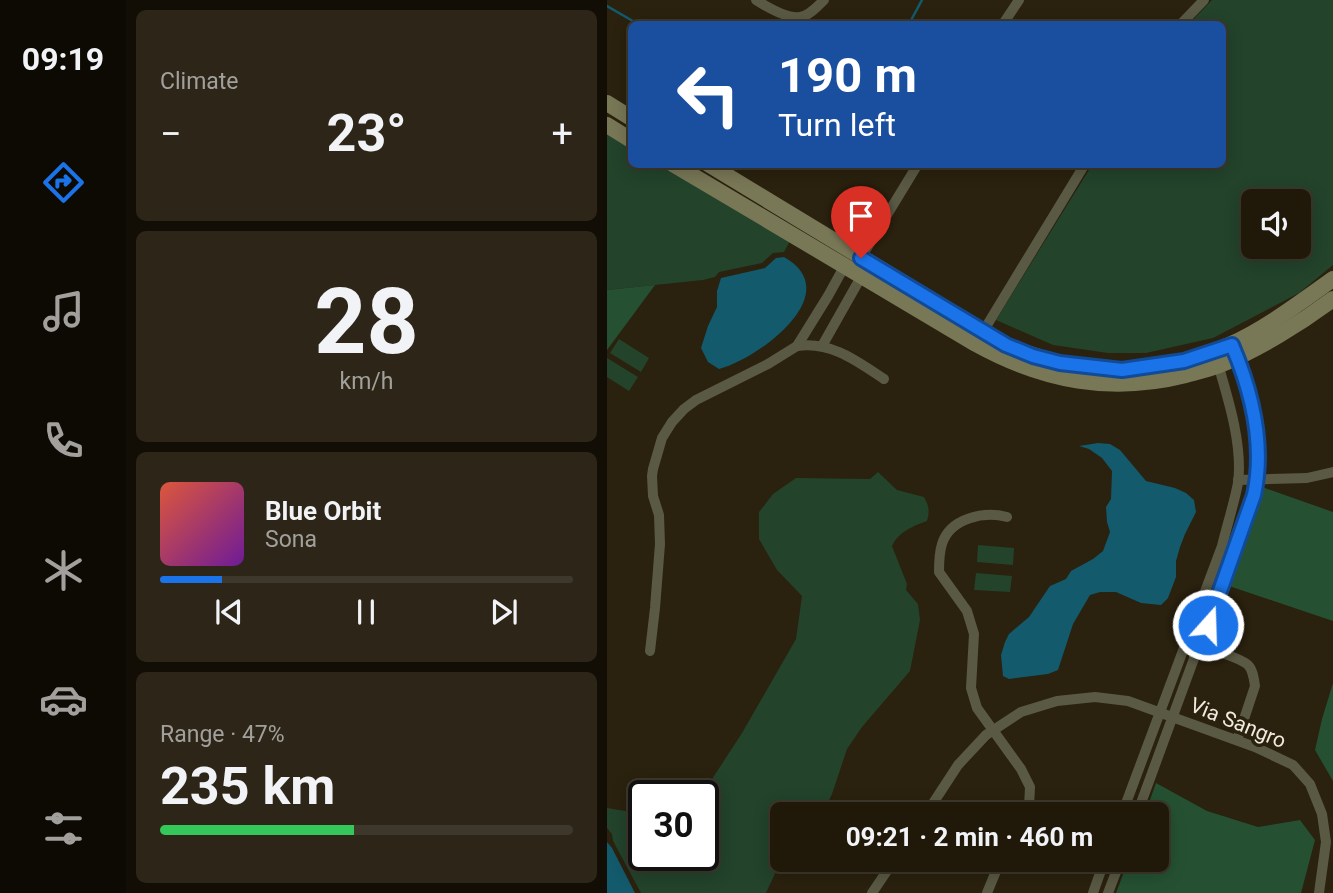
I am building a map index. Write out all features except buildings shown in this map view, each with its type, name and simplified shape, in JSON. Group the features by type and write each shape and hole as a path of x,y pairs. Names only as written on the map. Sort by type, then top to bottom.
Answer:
{"street":[{"path":"756,0 775,12 800,17 825,0"},
{"path":"1006,21 1019,0"},
{"path":"1184,21 1204,0"},
{"path":"607,103 628,116"},
{"path":"607,125 628,138"},
{"path":"680,168 979,337 1001,358 1056,377 1120,385 1171,379 1235,351 1264,344 1333,299"},
{"path":"714,168 855,268"},
{"path":"822,346 855,268 916,168"},
{"path":"979,337 1083,168"},
{"path":"797,346 828,296 855,268"},
{"path":"1235,351 1258,330 1333,279"},
{"path":"650,652 660,544 659,515 653,496 652,476 662,438 672,422 696,400 768,364 797,346 822,346 847,355 884,379"},
{"path":"1141,802 1254,495 1259,446 1255,415 1235,351"},
{"path":"1126,802 1222,546 1238,480 1237,441 1216,359"},
{"path":"1238,480 1308,478 1333,472"},
{"path":"1007,517 993,514 965,520 951,530 942,542 939,572 967,611 974,634 971,688 977,708 1021,769 1030,787 1029,802"},
{"path":"1186,641 1248,665 1255,686 1237,740"},
{"name":"Via Sangro","path":"934,802 958,765 986,734 1021,712 1057,701 1095,697 1128,701 1237,740 1293,765 1310,784 1322,814 1326,842 1319,893"},
{"path":"872,893 886,872"},
{"path":"987,893 996,872"},
{"path":"1093,893 1100,872"},
{"path":"1108,893 1116,872"}],"green space":[{"path":"1212,0 1333,0 1333,265 1299,293 1213,338 1146,353 1108,353 1053,345 996,320 1090,168 1226,168 1226,21 1192,21"},
{"path":"607,133 628,146 628,168 665,168 790,241 784,252 773,253 762,263 719,272 715,277 607,290"},
{"path":"655,285 607,350 607,290"},
{"path":"619,339 649,358 641,372 610,353"},
{"path":"607,358 638,377 629,391 607,377"},
{"path":"878,472 897,490 924,497 929,509 927,521 902,533 892,546 907,584 906,590 918,604 920,620 910,671 862,727 847,749 828,802 770,802 770,872 776,872 766,893 641,893 629,871 719,871 719,780 711,780 796,639 802,596 777,570 759,539 759,512 773,494 796,478 870,479"},
{"path":"1262,487 1333,512 1333,621 1229,586"},
{"path":"978,545 1014,548 1013,565 977,562"},
{"path":"976,573 1012,576 1010,592 974,590"},
{"path":"1333,683 1333,781 1315,750"},
{"path":"1156,783 1207,811 1258,827 1300,820 1315,840 1301,893 1116,893 1124,872 1169,872 1169,802 1149,802"},
{"path":"607,808 628,811 628,869 607,828"}],"water":[{"path":"784,257 801,272 806,288 802,306 790,323 774,339 736,363 719,369 708,362 701,348 717,307 717,291 721,278 765,268 776,258"},
{"path":"1110,444 1120,450 1146,481 1175,488 1194,500 1196,512 1180,547 1176,561 1176,577 1168,598 1161,605 1141,603 1116,592 1090,595 1073,624 1058,670 1048,674 1009,679 1003,676 1001,655 1009,634 1029,617 1050,586 1066,579 1071,571 1103,551 1110,532 1106,507 1111,499 1112,471 1102,458 1079,446"},
{"path":"607,842 612,848 635,893 607,893"}],"waterway":[{"path":"911,21 922,0"},
{"path":"607,6 633,21"}],"route":[{"path":"861,258 1006,345 1060,363 1122,370 1184,361 1232,345 1255,415 1259,446 1257,480 1208,625"}]}
